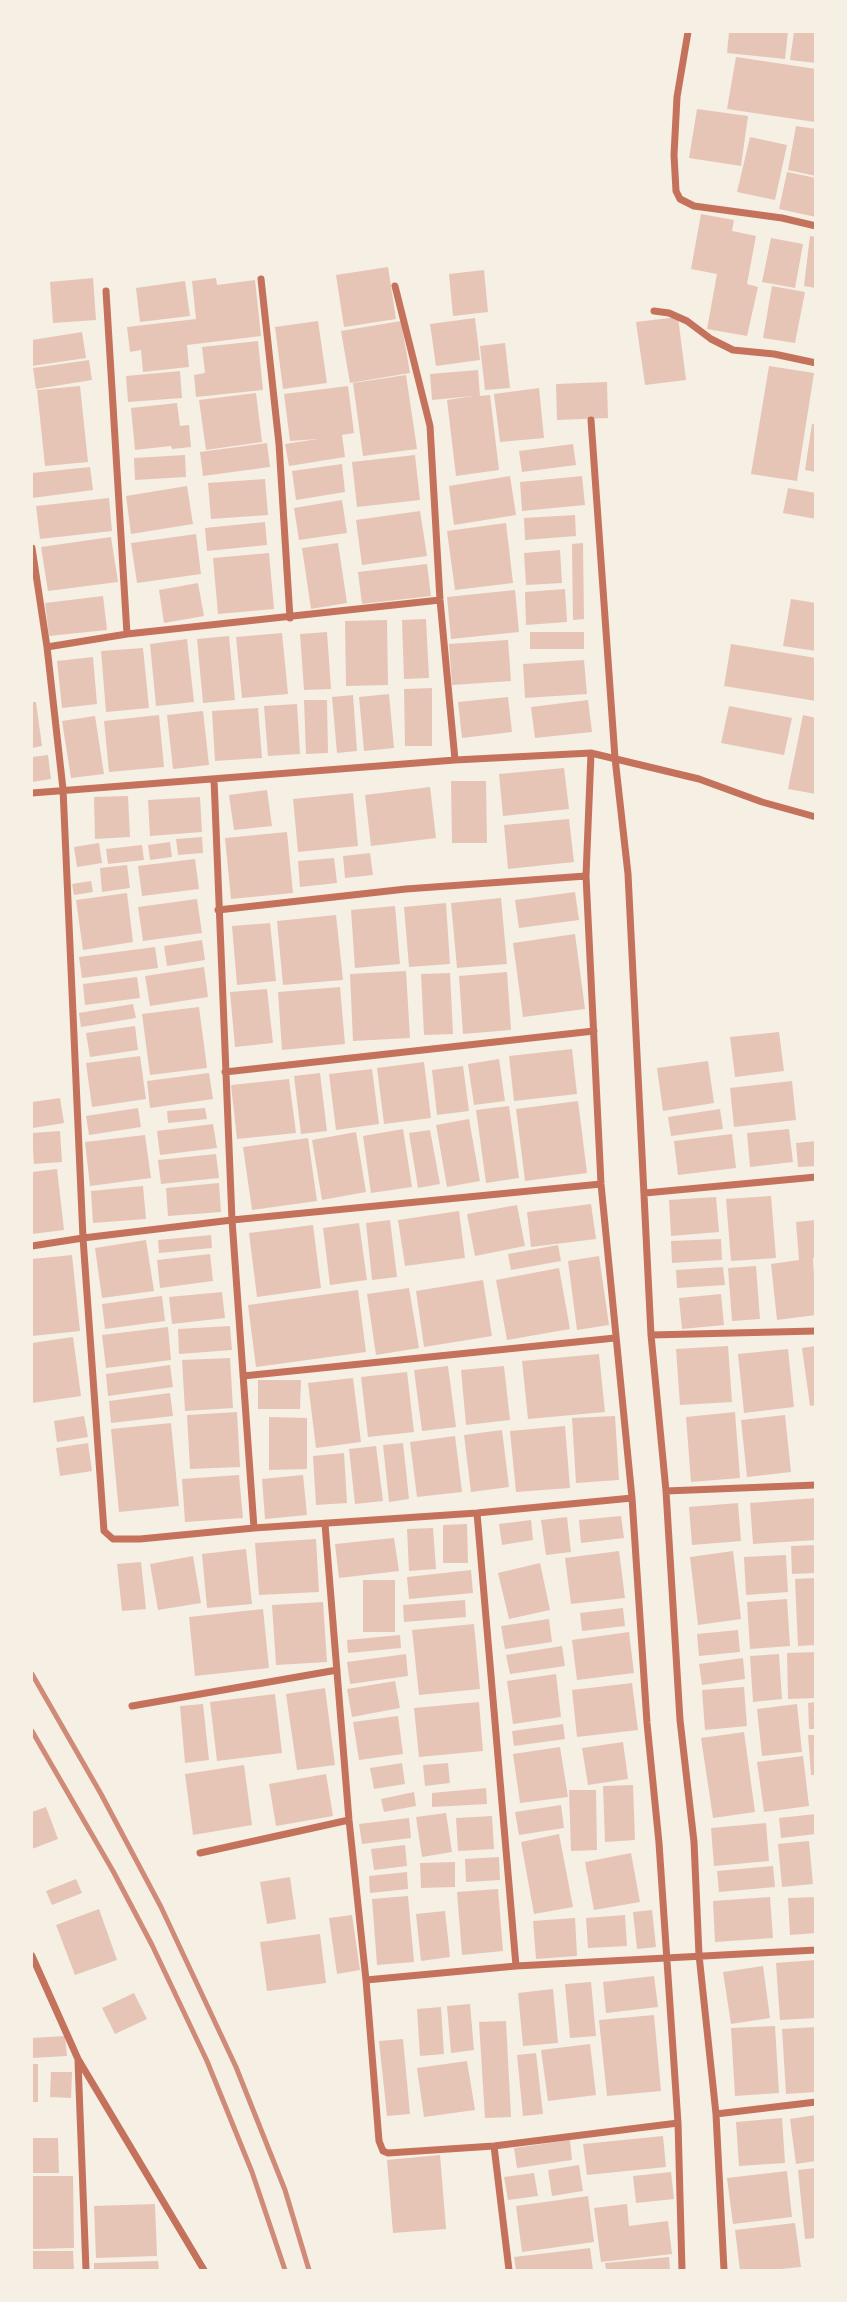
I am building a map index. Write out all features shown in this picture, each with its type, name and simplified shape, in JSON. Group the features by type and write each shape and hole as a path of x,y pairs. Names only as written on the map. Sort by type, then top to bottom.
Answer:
{"street":[{"path":"688,32 677,97 674,155 676,191 680,200 694,206 782,218 816,226"},
{"path":"261,279 279,444 290,618"},
{"path":"395,286 430,426 440,600 455,760"},
{"path":"106,291 127,634"},
{"path":"654,311 669,313 687,321 711,339 733,350 774,354 816,363"},
{"path":"591,420 615,758 628,874 651,1335 666,1491 680,1720 694,1842 699,1955 716,2114 724,2270"},
{"path":"32,548 47,647 63,789 83,1238 104,1531 113,1539 140,1539 632,1498"},
{"path":"47,647 127,634 440,600"},
{"path":"591,753 586,876 601,1184 632,1498 647,1723 659,1843 678,2123 682,2270"},
{"path":"32,793 455,760 591,753 699,779 762,802 816,817"},
{"path":"214,779 232,1220 254,1528"},
{"path":"218,910 406,889 586,876"},
{"path":"225,1072 594,1031"},
{"path":"645,1193 816,1177"},
{"path":"32,1246 232,1220 601,1184"},
{"path":"651,1335 816,1331"},
{"path":"243,1376 615,1338"},
{"path":"666,1491 816,1485"},
{"path":"477,1513 516,1966"},
{"path":"325,1524 349,1820 379,2141 383,2151 388,2153 494,2146 678,2123"},
{"path":"132,1706 337,1670"},
{"path":"200,1853 349,1820"},
{"path":"366,1980 516,1966 816,1950"},
{"path":"32,1956 78,2059 204,2270"},
{"path":"78,2059 86,2270"},
{"path":"716,2114 816,2102"},
{"path":"494,2146 509,2270"}],"building":[{"path":"729,32 788,32 785,59 727,53"},
{"path":"794,32 816,32 816,63 790,60"},
{"path":"736,57 816,69 815,122 727,109"},
{"path":"697,109 748,116 741,166 689,158"},
{"path":"796,126 816,129 816,176 788,170"},
{"path":"750,137 787,145 775,200 737,192"},
{"path":"787,172 816,178 816,217 779,209"},
{"path":"701,214 734,220 732,231 756,236 747,284 758,287 747,336 707,329 717,274 691,269"},
{"path":"810,236 816,237 816,288 804,286"},
{"path":"771,238 803,244 795,288 762,282"},
{"path":"388,267 396,319 344,327 336,275"},
{"path":"484,270 488,312 453,316 449,274"},
{"path":"93,278 96,320 53,323 50,282"},
{"path":"216,278 217,285 255,280 261,336 187,345 189,367 143,372 141,350 130,352 127,327 196,319 192,281"},
{"path":"185,281 190,316 140,322 136,288"},
{"path":"772,286 805,292 795,343 763,338"},
{"path":"678,317 686,380 645,385 636,322"},
{"path":"475,318 480,360 436,366 430,324"},
{"path":"318,321 327,383 283,389 275,327"},
{"path":"401,321 410,373 350,383 341,331"},
{"path":"82,332 86,358 32,366 32,340"},
{"path":"258,341 263,390 196,397 194,375 205,373 202,347"},
{"path":"505,343 510,388 485,390 480,346"},
{"path":"89,360 92,380 36,389 33,368"},
{"path":"769,366 814,373 797,481 751,474"},
{"path":"478,370 480,396 490,395 499,470 456,476 447,400 473,396 432,400 430,374"},
{"path":"180,371 182,398 128,402 126,376"},
{"path":"406,375 417,449 363,456 353,383"},
{"path":"607,382 608,418 557,420 556,384"},
{"path":"80,386 88,462 45,466 37,390"},
{"path":"348,386 354,433 342,435 345,457 289,466 285,444 318,439 290,441 284,394"},
{"path":"539,388 544,438 500,442 494,394"},
{"path":"256,393 262,442 206,450 199,400"},
{"path":"177,403 180,426 189,425 191,447 135,450 131,408"},
{"path":"812,424 816,424 816,472 805,470"},
{"path":"267,443 270,467 203,476 200,452"},
{"path":"573,444 576,465 522,472 519,451"},
{"path":"185,455 186,477 135,480 134,458"},
{"path":"415,455 420,500 357,507 352,462"},
{"path":"342,464 345,492 296,500 292,471"},
{"path":"90,467 93,490 32,498 32,473"},
{"path":"510,476 516,515 454,525 449,486"},
{"path":"582,476 585,505 522,511 520,482"},
{"path":"265,479 268,515 211,519 208,483"},
{"path":"187,486 193,524 131,534 126,496"},
{"path":"788,488 816,493 816,519 783,513"},
{"path":"109,498 112,531 40,539 36,506"},
{"path":"342,500 347,533 299,540 294,508"},
{"path":"420,511 427,556 362,565 356,520"},
{"path":"575,515 576,536 525,540 524,518"},
{"path":"265,522 267,545 207,551 205,528"},
{"path":"506,523 513,583 455,590 447,531"},
{"path":"196,534 201,574 137,583 131,543"},
{"path":"111,537 118,582 48,591 41,547"},
{"path":"338,543 347,603 311,609 302,548"},
{"path":"583,543 584,619 573,620 572,544"},
{"path":"560,550 562,583 526,585 524,553"},
{"path":"269,553 274,609 218,614 213,558"},
{"path":"427,564 431,596 362,604 358,572"},
{"path":"198,583 204,616 164,623 159,590"},
{"path":"565,589 567,622 526,625 525,592"},
{"path":"515,590 519,632 451,639 447,597"},
{"path":"103,596 107,630 49,636 45,603"},
{"path":"791,599 816,603 816,651 783,646"},
{"path":"426,619 429,678 404,679 402,620"},
{"path":"387,620 388,685 346,686 345,621"},
{"path":"327,632 331,689 304,690 300,634"},
{"path":"530,632 584,632 584,649 530,649"},
{"path":"282,633 288,694 242,698 236,637"},
{"path":"229,636 235,700 203,703 197,639"},
{"path":"187,639 194,702 156,706 150,644"},
{"path":"508,640 511,681 452,685 449,644"},
{"path":"731,644 816,658 816,701 724,686"},
{"path":"143,648 149,708 106,712 101,651"},
{"path":"93,657 97,704 62,708 57,661"},
{"path":"584,660 587,694 525,698 523,664"},
{"path":"432,688 432,746 405,746 404,689"},
{"path":"389,694 394,748 364,751 359,697"},
{"path":"353,695 357,751 337,753 332,697"},
{"path":"508,697 512,732 462,738 458,702"},
{"path":"304,700 327,700 328,753 306,754"},
{"path":"588,700 592,732 535,738 531,707"},
{"path":"32,702 36,702 42,746 32,748"},
{"path":"297,704 300,754 268,756 264,706"},
{"path":"729,706 792,718 784,755 721,743"},
{"path":"258,708 262,758 215,761 212,711"},
{"path":"203,711 209,765 173,769 167,715"},
{"path":"159,715 164,767 109,772 104,721"},
{"path":"803,715 816,718 816,794 788,789"},
{"path":"95,716 104,774 71,778 62,721"},
{"path":"48,755 51,779 32,782 32,757"},
{"path":"564,768 569,809 503,816 499,774"},
{"path":"451,781 486,781 487,843 452,843"},
{"path":"430,787 436,838 371,846 365,795"},
{"path":"267,790 272,826 234,830 229,795"},
{"path":"353,793 358,846 298,852 293,799"},
{"path":"128,796 130,837 95,839 94,797"},
{"path":"200,797 202,832 150,836 148,800"},
{"path":"569,819 574,862 508,869 504,825"},
{"path":"287,832 293,893 231,899 225,838"},
{"path":"202,837 203,853 178,855 176,839"},
{"path":"170,842 172,857 150,860 148,845"},
{"path":"99,843 102,863 77,867 74,847"},
{"path":"142,845 144,860 108,864 106,849"},
{"path":"370,853 373,875 345,878 343,856"},
{"path":"334,858 337,883 300,887 298,861"},
{"path":"195,859 199,889 142,896 138,866"},
{"path":"127,865 130,888 102,892 100,868"},
{"path":"91,881 93,892 74,895 72,884"},
{"path":"575,892 579,920 519,928 515,900"},
{"path":"127,893 133,942 83,950 76,900"},
{"path":"501,898 507,964 457,968 451,903"},
{"path":"197,899 202,933 143,941 138,907"},
{"path":"446,903 450,964 409,967 404,907"},
{"path":"395,906 400,964 355,968 351,910"},
{"path":"336,915 343,980 283,985 277,921"},
{"path":"270,923 276,981 237,985 232,926"},
{"path":"575,934 585,1009 523,1017 513,943"},
{"path":"202,940 205,960 167,966 164,946"},
{"path":"155,947 158,968 82,978 79,957"},
{"path":"204,967 208,997 150,1006 145,976"},
{"path":"406,971 410,1038 353,1041 350,974"},
{"path":"507,972 511,1030 463,1034 459,976"},
{"path":"450,973 453,1034 424,1035 421,974"},
{"path":"137,977 140,998 85,1005 83,984"},
{"path":"340,987 345,1044 282,1050 278,992"},
{"path":"267,989 273,1043 235,1047 230,992"},
{"path":"133,1004 136,1018 81,1027 79,1013"},
{"path":"199,1007 207,1068 150,1075 142,1014"},
{"path":"135,1026 138,1050 90,1057 86,1033"},
{"path":"779,1032 784,1071 735,1077 730,1037"},
{"path":"572,1049 577,1094 514,1101 509,1056"},
{"path":"140,1056 146,1099 92,1107 86,1063"},
{"path":"499,1059 505,1101 474,1105 468,1064"},
{"path":"708,1061 714,1103 663,1111 657,1068"},
{"path":"424,1062 431,1118 384,1124 377,1068"},
{"path":"463,1066 469,1111 437,1115 432,1070"},
{"path":"372,1069 379,1124 336,1130 329,1074"},
{"path":"209,1073 213,1099 150,1108 147,1081"},
{"path":"320,1073 327,1131 301,1134 294,1076"},
{"path":"289,1079 296,1133 237,1139 231,1085"},
{"path":"792,1081 796,1120 734,1127 730,1088"},
{"path":"60,1098 64,1123 33,1128 32,1102"},
{"path":"578,1101 587,1173 525,1181 516,1109"},
{"path":"509,1106 519,1178 486,1183 476,1110"},
{"path":"138,1108 141,1127 89,1135 86,1116"},
{"path":"205,1108 207,1119 168,1123 167,1111"},
{"path":"720,1109 723,1129 671,1136 668,1117"},
{"path":"469,1119 480,1181 447,1187 436,1125"},
{"path":"213,1124 217,1148 160,1155 157,1131"},
{"path":"403,1129 412,1187 371,1193 363,1136"},
{"path":"789,1129 793,1162 750,1167 747,1133"},
{"path":"430,1130 440,1184 418,1188 409,1133"},
{"path":"60,1131 62,1162 34,1164 32,1133"},
{"path":"356,1132 366,1192 322,1200 312,1140"},
{"path":"732,1134 736,1168 678,1175 674,1141"},
{"path":"145,1135 151,1178 90,1186 85,1142"},
{"path":"308,1138 317,1201 252,1210 243,1147"},
{"path":"816,1141 816,1166 798,1167 796,1143"},
{"path":"216,1154 219,1178 161,1184 158,1160"},
{"path":"57,1169 64,1230 32,1234 32,1172"},
{"path":"219,1183 221,1212 168,1216 166,1188"},
{"path":"143,1186 146,1219 93,1223 91,1191"},
{"path":"771,1196 776,1258 731,1261 726,1199"},
{"path":"716,1197 719,1232 671,1236 669,1200"},
{"path":"591,1204 596,1239 531,1247 527,1212"},
{"path":"517,1205 525,1246 475,1256 467,1214"},
{"path":"459,1211 465,1258 405,1266 398,1220"},
{"path":"390,1220 397,1277 372,1280 366,1223"},
{"path":"816,1220 816,1258 813,1258 816,1315 777,1320 771,1264 799,1260 796,1222"},
{"path":"359,1223 367,1280 330,1285 323,1228"},
{"path":"313,1225 321,1288 257,1297 249,1233"},
{"path":"211,1235 212,1248 159,1253 158,1240"},
{"path":"721,1239 722,1260 672,1263 671,1241"},
{"path":"146,1240 154,1291 102,1298 95,1248"},
{"path":"558,1245 561,1261 511,1270 508,1254"},
{"path":"210,1254 213,1281 160,1288 157,1260"},
{"path":"72,1255 80,1331 32,1336 32,1259"},
{"path":"599,1256 609,1325 577,1330 568,1261"},
{"path":"756,1266 760,1319 732,1321 728,1268"},
{"path":"723,1267 725,1285 677,1288 676,1270"},
{"path":"559,1268 570,1329 507,1340 496,1280"},
{"path":"483,1280 492,1336 424,1347 416,1291"},
{"path":"409,1288 419,1348 376,1355 367,1294"},
{"path":"358,1290 366,1352 256,1367 248,1305"},
{"path":"222,1292 225,1318 172,1324 169,1297"},
{"path":"721,1294 724,1325 682,1329 679,1298"},
{"path":"162,1296 165,1321 105,1329 102,1304"},
{"path":"230,1326 232,1350 179,1354 178,1329"},
{"path":"168,1327 171,1360 106,1368 102,1335"},
{"path":"73,1337 81,1396 32,1403 32,1343"},
{"path":"728,1346 732,1402 680,1405 676,1349"},
{"path":"816,1346 816,1405 810,1406 802,1348"},
{"path":"788,1349 794,1407 744,1413 738,1354"},
{"path":"599,1354 605,1412 528,1419 522,1361"},
{"path":"230,1358 233,1408 185,1411 182,1360"},
{"path":"170,1365 173,1387 108,1396 106,1374"},
{"path":"448,1366 456,1427 422,1431 414,1370"},
{"path":"504,1366 510,1420 466,1425 461,1370"},
{"path":"407,1372 414,1432 368,1437 361,1377"},
{"path":"353,1378 361,1442 316,1448 308,1383"},
{"path":"258,1380 301,1380 300,1409 258,1409"},
{"path":"170,1393 173,1416 111,1423 109,1401"},
{"path":"237,1412 240,1467 190,1469 187,1415"},
{"path":"735,1412 740,1478 691,1482 686,1417"},
{"path":"785,1415 791,1472 747,1477 741,1420"},
{"path":"84,1416 88,1437 57,1442 54,1421"},
{"path":"615,1416 619,1480 576,1483 572,1418"},
{"path":"269,1417 307,1418 307,1469 269,1470"},
{"path":"171,1423 179,1506 119,1512 111,1429"},
{"path":"565,1426 570,1488 516,1492 510,1431"},
{"path":"502,1430 509,1487 471,1492 464,1435"},
{"path":"455,1436 462,1492 417,1497 410,1442"},
{"path":"88,1443 92,1471 60,1476 56,1448"},
{"path":"403,1443 409,1499 389,1502 383,1445"},
{"path":"376,1446 383,1501 355,1504 349,1449"},
{"path":"344,1453 347,1503 316,1505 313,1456"},
{"path":"239,1475 243,1518 185,1522 182,1479"},
{"path":"303,1475 307,1515 265,1519 262,1479"},
{"path":"816,1498 816,1540 753,1544 750,1503"},
{"path":"738,1503 741,1541 692,1545 689,1507"},
{"path":"621,1516 624,1538 581,1543 579,1520"},
{"path":"567,1517 571,1552 546,1555 541,1520"},
{"path":"531,1520 533,1540 502,1545 499,1524"},
{"path":"467,1524 468,1563 443,1563 443,1525"},
{"path":"433,1528 436,1569 409,1571 407,1529"},
{"path":"394,1538 399,1571 339,1578 335,1544"},
{"path":"316,1539 319,1592 259,1595 255,1543"},
{"path":"816,1545 816,1573 792,1574 791,1546"},
{"path":"246,1549 252,1604 207,1608 202,1554"},
{"path":"619,1551 625,1598 571,1604 565,1558"},
{"path":"733,1551 741,1619 698,1625 690,1557"},
{"path":"786,1555 788,1592 746,1595 744,1557"},
{"path":"193,1556 201,1603 158,1610 150,1564"},
{"path":"141,1562 146,1609 122,1611 117,1564"},
{"path":"540,1563 550,1610 509,1619 498,1573"},
{"path":"471,1570 473,1593 409,1599 407,1577"},
{"path":"816,1578 816,1645 798,1646 795,1579"},
{"path":"363,1580 395,1580 395,1632 363,1632"},
{"path":"787,1599 790,1646 750,1649 747,1602"},
{"path":"465,1600 466,1617 404,1622 403,1605"},
{"path":"323,1602 327,1662 276,1665 272,1605"},
{"path":"623,1608 625,1626 582,1631 580,1613"},
{"path":"263,1609 269,1668 195,1676 189,1617"},
{"path":"549,1619 552,1642 505,1649 501,1626"},
{"path":"474,1624 480,1689 419,1695 412,1630"},
{"path":"738,1630 740,1652 699,1656 697,1634"},
{"path":"629,1632 634,1673 577,1680 572,1640"},
{"path":"400,1635 401,1648 348,1653 347,1640"},
{"path":"562,1646 565,1666 510,1674 506,1655"},
{"path":"816,1652 816,1698 788,1699 787,1653"},
{"path":"406,1654 408,1676 350,1684 347,1662"},
{"path":"779,1654 782,1699 753,1702 750,1656"},
{"path":"743,1658 745,1679 702,1685 699,1664"},
{"path":"556,1674 561,1717 513,1724 507,1681"},
{"path":"395,1681 400,1708 352,1717 347,1689"},
{"path":"632,1683 638,1730 577,1737 572,1690"},
{"path":"744,1687 747,1726 705,1730 702,1690"},
{"path":"325,1688 335,1765 297,1770 286,1694"},
{"path":"275,1694 282,1753 217,1761 210,1702"},
{"path":"479,1702 483,1751 419,1757 414,1708"},
{"path":"816,1702 816,1729 809,1729 808,1703"},
{"path":"203,1704 209,1760 185,1763 180,1706"},
{"path":"797,1704 802,1752 762,1756 757,1709"},
{"path":"398,1716 403,1754 359,1760 353,1722"},
{"path":"563,1724 565,1739 514,1746 512,1731"},
{"path":"744,1732 755,1812 713,1818 701,1738"},
{"path":"808,1735 816,1735 816,1775 811,1775"},
{"path":"623,1742 628,1779 588,1785 582,1748"},
{"path":"560,1747 568,1797 520,1803 513,1754"},
{"path":"803,1756 809,1806 764,1812 757,1762"},
{"path":"402,1763 405,1784 374,1789 370,1768"},
{"path":"448,1763 450,1783 425,1786 423,1765"},
{"path":"244,1765 252,1825 193,1835 185,1774"},
{"path":"326,1774 333,1816 276,1826 269,1784"},
{"path":"633,1785 635,1840 605,1842 603,1786"},
{"path":"486,1788 487,1804 432,1807 432,1793"},
{"path":"569,1790 596,1790 597,1850 571,1851"},
{"path":"414,1792 416,1806 384,1812 381,1799"},
{"path":"561,1805 564,1828 519,1835 515,1812"},
{"path":"46,1807 58,1839 32,1849 32,1812"},
{"path":"446,1813 452,1852 422,1857 416,1817"},
{"path":"816,1814 816,1834 781,1838 779,1818"},
{"path":"492,1816 494,1849 458,1851 456,1818"},
{"path":"409,1818 411,1838 362,1844 359,1824"},
{"path":"766,1823 769,1861 714,1866 711,1828"},
{"path":"559,1834 573,1907 534,1914 521,1842"},
{"path":"809,1841 813,1884 782,1887 778,1844"},
{"path":"405,1845 407,1866 374,1870 371,1849"},
{"path":"631,1853 640,1902 594,1910 585,1862"},
{"path":"499,1857 500,1880 466,1882 465,1859"},
{"path":"455,1862 455,1887 421,1888 420,1863"},
{"path":"773,1866 775,1887 719,1892 717,1871"},
{"path":"407,1872 408,1889 370,1893 369,1876"},
{"path":"290,1877 296,1919 267,1924 260,1882"},
{"path":"76,1879 82,1893 52,1905 46,1891"},
{"path":"498,1889 503,1951 462,1955 457,1892"},
{"path":"408,1896 414,1962 377,1965 372,1899"},
{"path":"770,1897 773,1938 715,1942 713,1901"},
{"path":"816,1897 816,1933 790,1935 788,1898"},
{"path":"99,1909 117,1960 75,1975 56,1925"},
{"path":"652,1910 656,1947 637,1949 633,1912"},
{"path":"445,1911 450,1957 421,1961 416,1914"},
{"path":"352,1915 360,1970 337,1974 329,1918"},
{"path":"625,1915 627,1946 588,1948 586,1918"},
{"path":"575,1918 577,1956 536,1959 533,1921"},
{"path":"320,1934 326,1983 267,1991 260,1942"},
{"path":"816,1960 816,2018 780,2020 776,1963"},
{"path":"763,1966 770,2018 731,2024 723,1972"},
{"path":"654,1976 658,2007 606,2013 603,1982"},
{"path":"591,1982 596,2036 570,2038 565,1984"},
{"path":"553,1989 558,2043 523,2046 518,1993"},
{"path":"134,1993 147,2019 115,2034 102,2008"},
{"path":"470,2004 474,2050 451,2053 447,2006"},
{"path":"441,2007 444,2054 420,2056 417,2009"},
{"path":"654,2015 661,2091 607,2096 599,2020"},
{"path":"506,2021 511,2117 485,2118 479,2022"},
{"path":"775,2026 779,2093 735,2096 731,2028"},
{"path":"816,2027 816,2092 786,2094 782,2029"},
{"path":"65,2036 67,2056 32,2058 32,2038"},
{"path":"403,2039 410,2114 387,2116 379,2041"},
{"path":"590,2044 596,2095 548,2101 541,2050"},
{"path":"536,2053 543,2114 523,2116 517,2055"},
{"path":"467,2061 475,2110 424,2117 417,2068"},
{"path":"32,2064 38,2064 38,2102 32,2102"},
{"path":"51,2072 72,2072 71,2098 50,2097"},
{"path":"816,2115 816,2161 796,2164 790,2119"},
{"path":"782,2118 785,2163 739,2166 736,2122"},
{"path":"663,2136 666,2167 587,2175 583,2144"},
{"path":"32,2138 58,2138 59,2173 32,2173"},
{"path":"570,2140 572,2160 517,2168 514,2148"},
{"path":"440,2155 446,2229 393,2233 387,2160"},
{"path":"579,2165 583,2191 552,2196 548,2170"},
{"path":"816,2168 816,2238 805,2239 798,2170"},
{"path":"787,2171 792,2217 733,2224 727,2178"},
{"path":"671,2172 674,2199 636,2203 633,2176"},
{"path":"534,2173 538,2196 508,2200 504,2177"},
{"path":"32,2176 73,2176 74,2248 32,2249"},
{"path":"588,2196 594,2242 522,2252 516,2206"},
{"path":"155,2204 157,2256 96,2258 94,2206"},
{"path":"627,2204 629,2226 668,2221 672,2254 601,2262 594,2208"},
{"path":"795,2223 801,2267 740,2270 735,2230"},
{"path":"590,2248 593,2270 516,2270 514,2257"},
{"path":"32,2251 73,2251 74,2270 32,2270"},
{"path":"669,2257 670,2270 606,2270 605,2263"},
{"path":"158,2261 159,2270 94,2270 94,2263"}],"railway":[{"path":"32,1674 101,1794 161,1907 236,2067 285,2190 309,2270"},
{"path":"32,1731 113,1871 152,1945 207,2061 252,2172 285,2270"}]}
